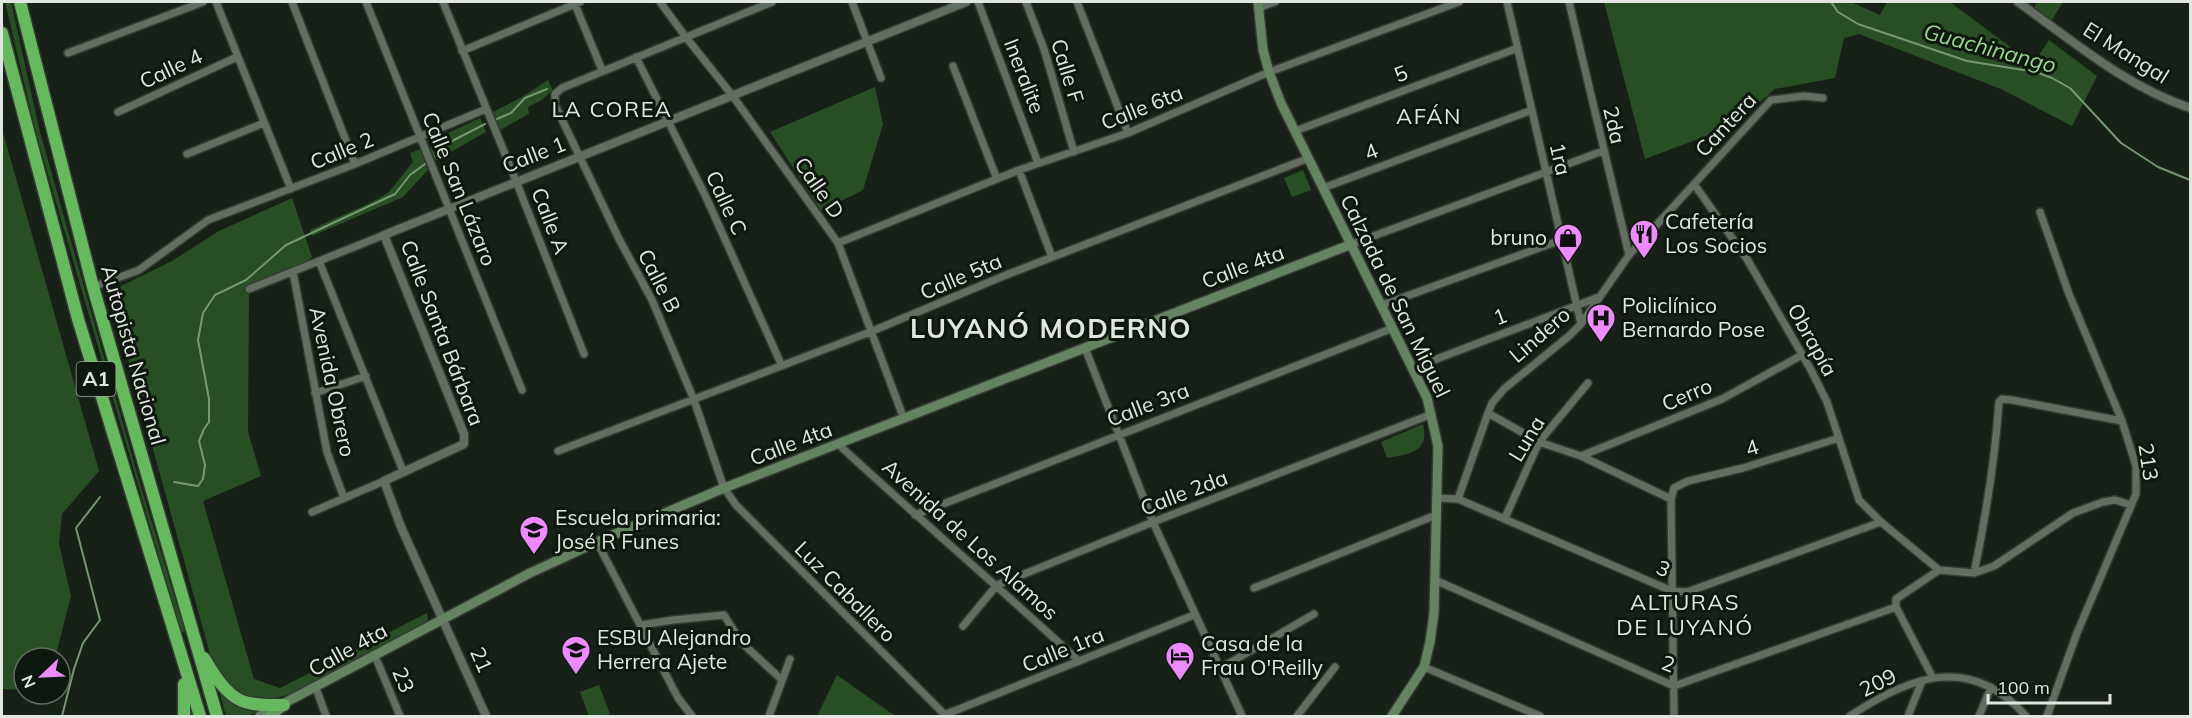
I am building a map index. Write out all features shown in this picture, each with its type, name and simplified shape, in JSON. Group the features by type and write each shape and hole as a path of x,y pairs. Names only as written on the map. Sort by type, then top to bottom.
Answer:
{"highway":[{"name":"Autopista Nacional","path":"20,2 93,287 217,717"},
{"name":"Autopista Nacional","path":"2,33 78,320 200,717"},
{"path":"197,647 218,679 235,697 246,702 284,705"},
{"path":"181,656 185,698 184,717"}],"main road":[{"name":"Calzada de San Miguel","path":"1258,5 1263,50 1269,72 1323,188 1413,368 1432,414 1438,446 1432,633 1424,667 1392,717"},
{"name":"Calle 4ta","path":"284,705 530,573 597,542 724,488 1352,244"},
{"path":"266,716 284,705"}],"street":[{"path":"68,53 203,2"},
{"path":"216,2 291,189"},
{"path":"292,2 355,164"},
{"name":"Calle San Lázaro","path":"366,2 522,390"},
{"name":"Calle A","path":"442,2 584,354"},
{"path":"462,51 576,2 602,70 772,2"},
{"name":"Calle D","path":"660,2 732,96 838,243 904,419"},
{"path":"852,2 881,78"},
{"name":"Calle 1","path":"249,289 966,2"},
{"name":"Ineralite","path":"978,2 1038,163"},
{"name":"Calle F","path":"1026,2 1044,49 1074,152"},
{"path":"1077,2 1128,133"},
{"path":"1258,5 1275,2"},
{"name":"Calle 6ta","path":"838,243 997,178 1128,133 1269,72 1459,2"},
{"name":"1ra","path":"1507,2 1581,324"},
{"name":"2da","path":"1569,2 1629,255"},
{"name":"El Mangal","path":"2018,2 2111,70 2167,100 2190,108"},
{"name":"5","path":"1295,130 1518,48"},
{"name":"Calle 4","path":"118,112 237,57"},
{"name":"Calle C","path":"636,57 715,218 782,366"},
{"path":"953,66 997,178"},
{"name":"Calle B","path":"602,70 562,88 555,94 554,100 621,243 652,300 694,400 724,488"},
{"name":"Cantera","path":"1694,184 1771,100 1804,96 1823,98"},
{"name":"Calle 2","path":"93,287 139,270 208,220 355,164 486,109"},
{"name":"4","path":"1323,188 1532,110"},
{"path":"187,154 264,123"},
{"path":"1352,244 1603,151"},
{"name":"Calle 5ta","path":"558,451 870,332 1052,257 1309,158"},
{"path":"1019,170 1052,257"},
{"name":"Lindero","path":"1458,499 1488,413 1504,389 1581,324 1629,255 1694,184"},
{"name":"Obrapía","path":"1694,184 1747,259 1802,354 1827,402 1860,500 1881,522 1939,570"},
{"name":"213","path":"2040,212 2069,294 2122,421 2136,466 2136,494 2077,633 2047,717"},
{"name":"Calle Santa Bárbara","path":"384,235 464,434 464,444 403,471"},
{"path":"1382,304 1561,240"},
{"path":"312,512 403,471 319,261"},
{"name":"Avenida Obrero","path":"293,272 327,452 345,498"},
{"name":"1","path":"1413,368 1599,297"},
{"name":"Calle 3ra","path":"915,514 1393,328"},
{"path":"1085,348 1153,522 1242,717"},
{"name":"Cerro","path":"1581,456 1722,399 1802,354"},
{"path":"315,393 366,376"},
{"name":"Luna","path":"1505,518 1539,442 1588,383"},
{"path":"1974,573 1995,453 1999,402 2002,399 2012,400 2122,421"},
{"path":"1488,413 1539,442 1581,456 1671,499 1674,717"},
{"name":"Calle 2da","path":"963,626 997,585 1432,414"},
{"name":"4","path":"1671,499 1674,488 1688,481 1743,468 1839,438"},
{"name":"Avenida de Los Alamos","path":"839,445 997,585 1078,661"},
{"name":"21","path":"384,481 401,527 486,717"},
{"name":"Luz Caballero","path":"724,488 744,513 945,716"},
{"name":"3","path":"1436,498 1458,499 1672,591 1687,592 1881,522"},
{"path":"1939,570 1974,573 1994,566 2073,513 2115,500 2131,505"},
{"path":"1254,588 1436,515"},
{"path":"597,542 678,698 692,717"},
{"name":"2","path":"1435,580 1674,686 1896,603 1939,570"},
{"path":"1896,603 1933,678"},
{"path":"1219,669 1314,614"},
{"path":"642,626 673,620 724,615 741,642 781,679"},
{"name":"Calle 1ra","path":"945,716 1194,615"},
{"name":"23","path":"375,656 400,717"},
{"path":"769,717 790,659"},
{"path":"1297,717 1335,667"},
{"path":"1424,667 1540,717"},
{"name":"209","path":"1850,717 1878,698 1933,678 1962,677 1991,687"},
{"path":"1908,717 1922,681"},
{"path":"1979,717 1991,687 2026,717"},
{"path":"316,688 326,717"}],"green space":[{"path":"5,2 11,2 40,132 139,480 185,631 181,633 36,133"},
{"path":"1604,2 1851,2 1880,15 1887,2 1950,2 2033,64 2049,40 2097,76 2072,126 2001,89 1859,34 1844,38 1835,78 1775,89 1733,126 1645,159"},
{"path":"2037,2 2063,2 2050,23 2033,10"},
{"path":"548,80 553,90 542,100 528,107 529,114 498,131 491,113"},
{"path":"875,87 883,124 863,190 821,211 770,132"},
{"path":"480,118 486,132 433,162 430,149 433,140"},
{"path":"2,129 99,471 62,514 59,544 71,596 58,646 12,646 12,689 2,689"},
{"path":"420,149 428,170 403,197 312,236 310,230 388,193 413,162 410,153"},
{"path":"1303,170 1311,190 1292,197 1284,178"},
{"path":"292,198 312,257 293,272 249,290 248,432 261,476 203,501 254,679 280,688 427,613 428,621 300,691 269,699 256,699 235,691 226,682 210,654 112,302 113,290 172,261 219,231"},
{"path":"1423,424 1423,441 1416,450 1387,458 1381,442"},
{"path":"837,675 888,711 896,716 817,716"},
{"path":"217,683 264,708 248,716 226,716"},
{"path":"599,685 610,714 589,716 580,692"}],"waterway":[{"name":"Guachinango","path":"1831,2 1838,12 1858,24 1967,61 2036,72 2052,78 2070,88 2121,143 2158,167 2190,180"},
{"path":"497,119 511,113 525,98 547,89"},
{"path":"435,156 454,140 485,124"},
{"path":"174,482 198,486 203,479 205,465 199,441 209,422 209,399 198,340 203,313 215,295 246,280 286,245 395,194 410,175 425,164"},
{"path":"62,716 83,643 100,620 76,528 100,497"}],"place":[{"name":"Cafetería Los Socios","path":"1644,260"},
{"name":"bruno","path":"1568,264"},
{"name":"Policlínico Bernardo Pose","path":"1601,344"},
{"name":"Escuela primaria: José R Funes","path":"534,556"},
{"name":"ESBU Alejandro Herrera Ajete","path":"576,676"},
{"name":"Casa de la Frau O'Reilly","path":"1180,682"}],"district":[{"name":"LA COREA","path":"612,109"},
{"name":"AFÁN","path":"1429,116"},
{"name":"LUYANÓ MODERNO","path":"1051,329"},
{"name":"ALTURAS DE LUYANÓ","path":"1685,614"}]}
